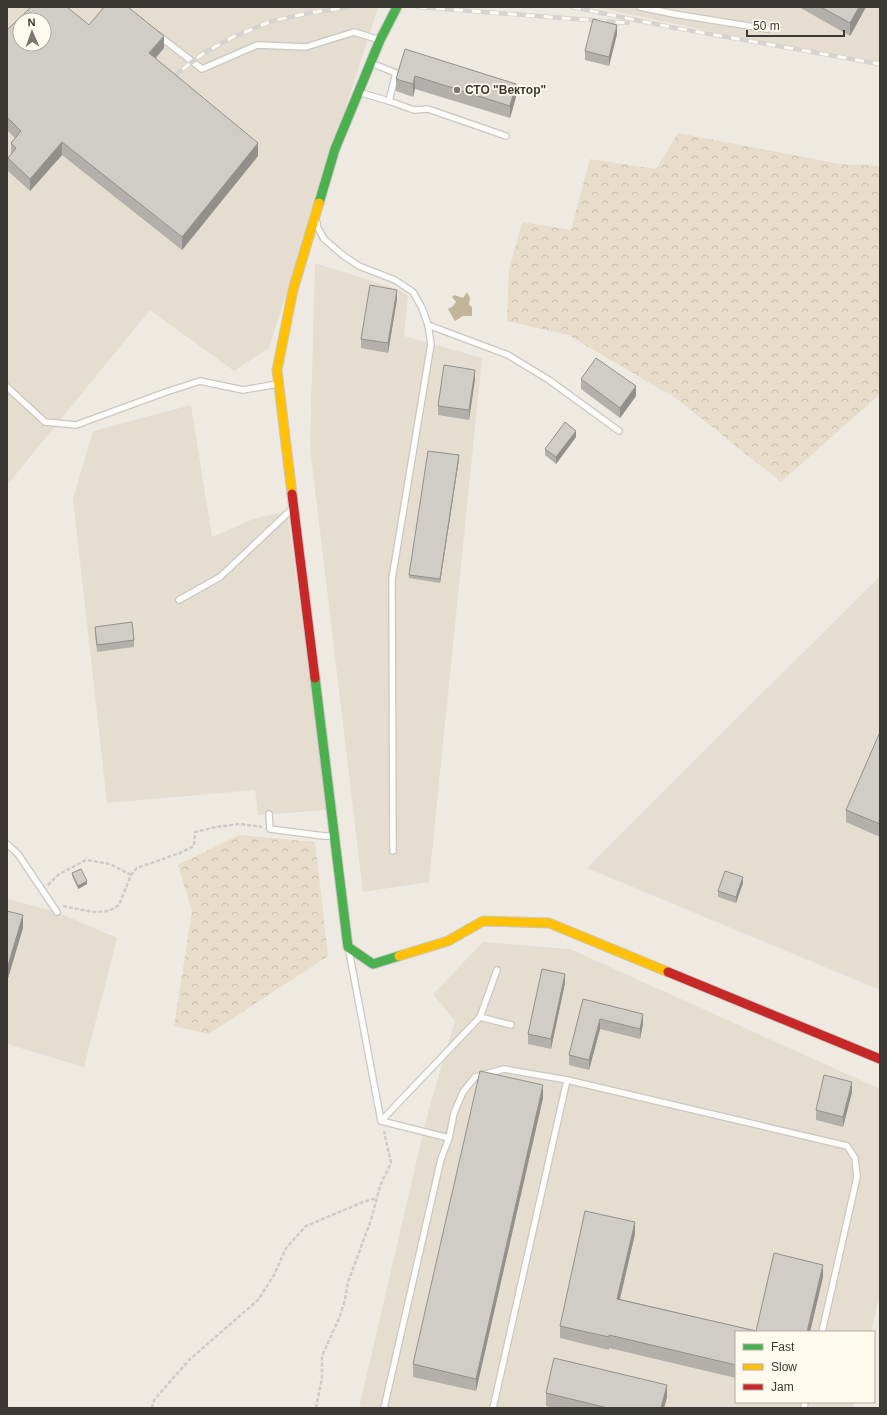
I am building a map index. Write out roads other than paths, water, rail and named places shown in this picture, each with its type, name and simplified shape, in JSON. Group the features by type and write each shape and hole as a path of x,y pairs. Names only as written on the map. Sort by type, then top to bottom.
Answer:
{"street":[{"path":"397,7 380,40 335,149 293,290 277,370 348,947 373,964 448,941 483,921 549,923 880,1059"}],"lane":[{"path":"640,7 767,29"},
{"path":"151,30 202,69 257,45 306,47 354,32 380,40"},
{"path":"371,63 396,73 389,101"},
{"path":"358,92 414,110 428,110 506,136"},
{"path":"318,206 317,226 324,239 344,256 359,266 395,280 413,292 422,308 428,325 431,344 392,579 393,851"},
{"path":"428,325 508,355 549,380 619,431"},
{"path":"7,386 46,422 76,425 200,381 243,390 279,384"},
{"path":"179,600 220,577 294,507"},
{"path":"269,814 270,828 324,836 334,836"},
{"path":"7,844 18,854 57,912"},
{"path":"348,947 381,1121"},
{"path":"381,1121 480,1017 497,970"},
{"path":"480,1017 511,1025"},
{"path":"384,1408 441,1159 454,1113 463,1092 475,1077 504,1069 567,1080 847,1146 855,1158 857,1177 822,1331"},
{"path":"493,1408 567,1080"},
{"path":"381,1121 448,1138"}],"railway":[{"path":"168,80 204,53 233,37 272,21 309,13 349,7"},
{"path":"418,7 628,23"},
{"path":"572,7 670,27 880,64"}],"place":[{"name":"СТО \"Вектор\"","path":"457,90"}]}
